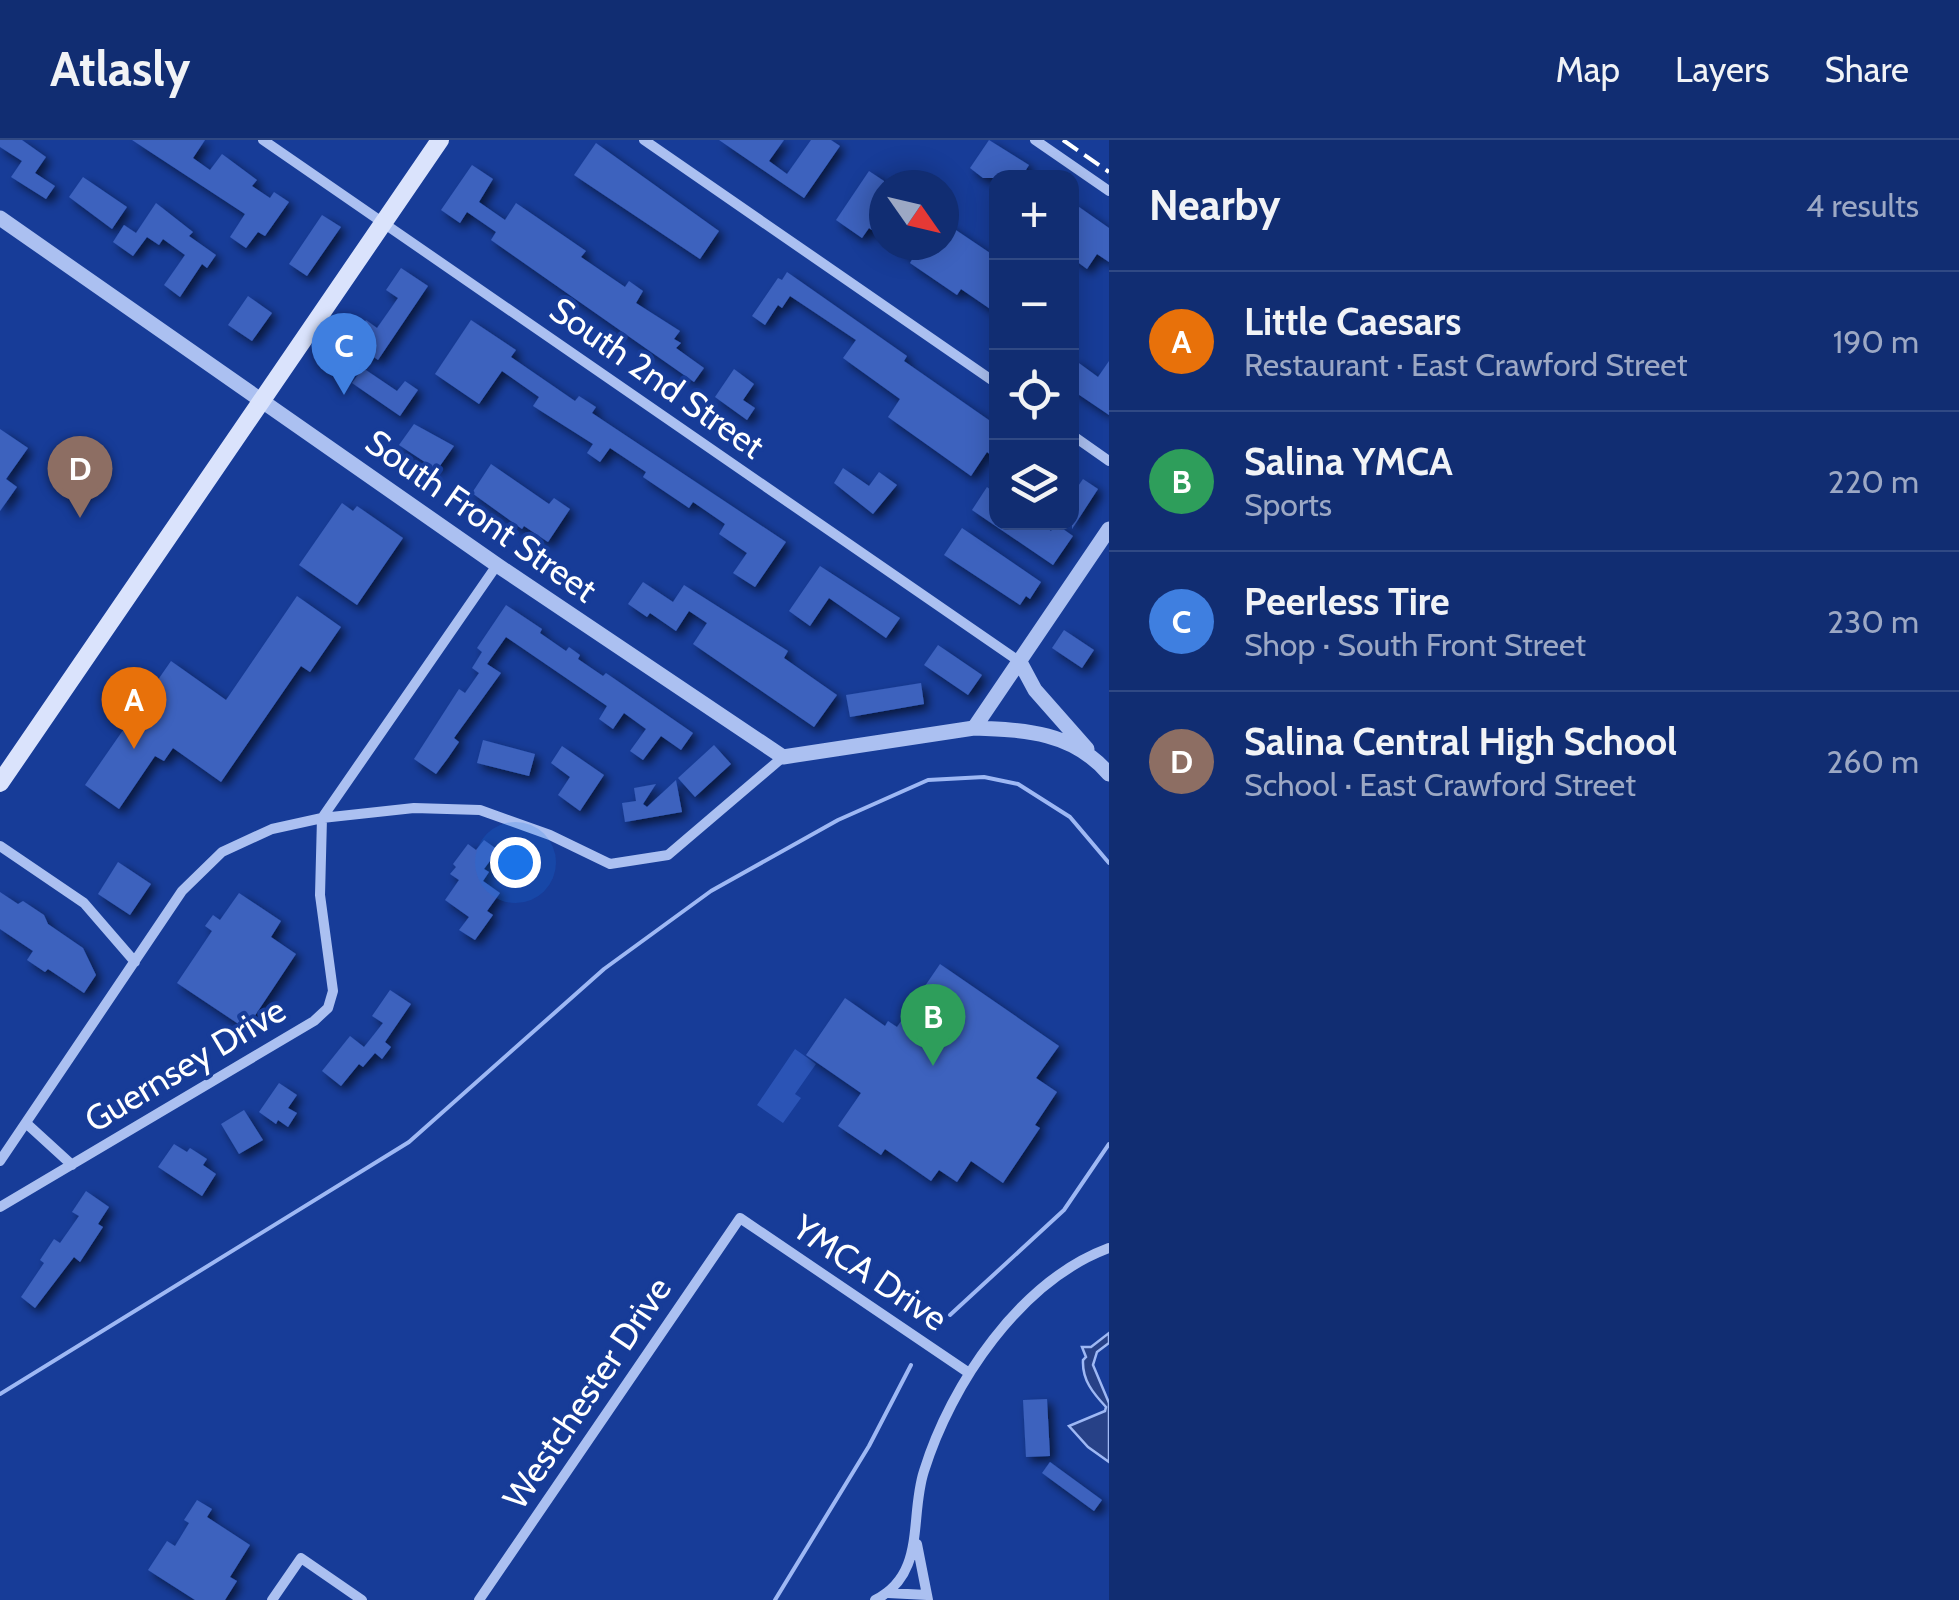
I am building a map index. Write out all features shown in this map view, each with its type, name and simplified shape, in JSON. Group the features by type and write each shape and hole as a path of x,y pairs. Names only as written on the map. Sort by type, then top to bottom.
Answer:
{"main road":[{"path":"0,783 440,140"}],"street":[{"name":"South 2nd Street","path":"263,140 1020,662"},
{"path":"644,140 989,378"},
{"path":"1035,140 1109,191"},
{"name":"South Front Street","path":"0,218 498,566 782,757"},
{"path":"1079,440 1109,460"},
{"path":"974,728 1109,529"},
{"path":"322,818 498,566"},
{"path":"1020,662 1035,690 1109,774"},
{"path":"0,1162 182,891 222,852 272,830 322,818 414,808 480,810 550,835 610,864 668,855 782,757 974,728 1047,736 1091,753"},
{"name":"Guernsey Drive","path":"0,1207 314,1021 328,1008 333,977 320,895 322,818"},
{"path":"0,846 84,903 134,962"},
{"path":"26,1123 72,1165"},
{"name":"YMCA Drive","path":"740,1218 969,1372"},
{"name":"Westchester Drive","path":"479,1600 740,1218"},
{"path":"888,1594 911,1560 922,1474 969,1372 1008,1322 1047,1285 1085,1257 1109,1248"},
{"path":"874,1600 888,1594 927,1598 916,1538"},
{"path":"272,1600 300,1558 362,1600"}],"shaded area":[{"path":"795,1049 816,1064 795,1094 801,1098 783,1123 757,1105"},
{"path":"1109,1333 1109,1343 1097,1352 1093,1365 1109,1403 1109,1462 1069,1426 1105,1411 1086,1380 1082,1347 1091,1347"}],"building":[{"path":"0,140 22,140 46,157 35,173 55,186 46,199 11,177 22,161 0,147"},
{"path":"132,140 205,140 193,158 210,170 222,154 257,180 252,186 270,198 274,192 289,202 265,236 258,232 246,248 230,237 245,214"},
{"path":"719,140 784,140 769,161 787,174 811,140 831,140 840,146 804,198"},
{"path":"989,140 1029,165 1026,170 989,170 989,178 970,168"},
{"path":"596,143 719,231 700,259 574,175"},
{"path":"472,165 493,179 479,202 505,220 516,203 586,251 581,257 625,287 629,281 643,291 636,303 680,331 674,339 681,343 676,348 704,368 694,382 491,240 496,232 467,212 460,223 441,210"},
{"path":"869,171 869,228 862,238 836,220"},
{"path":"83,177 127,207 112,229 69,197"},
{"path":"156,203 193,232 189,236 216,255 207,268 202,264 180,297 164,285 185,255 163,239 159,245 147,237 133,256 113,242 124,225 136,233"},
{"path":"1079,207 1109,228 1109,262 1097,254 1087,269 1079,263"},
{"path":"322,215 341,227 307,276 289,264"},
{"path":"959,232 989,252 989,308 961,289 957,295 910,263 959,260"},
{"path":"401,268 428,286 378,360 352,342 366,320 377,328 398,298 386,290"},
{"path":"787,272 907,356 904,361 989,420 989,454 971,476 888,417 900,399 843,358 856,340 790,296 782,308 778,305 765,325 752,316 778,278 782,280"},
{"path":"248,296 272,313 252,341 228,325"},
{"path":"471,320 516,350 511,357 575,401 579,396 596,407 592,413 786,542 755,587 733,573 747,553 719,534 725,524 693,502 689,508 643,477 646,472 610,448 600,462 587,453 593,444 533,406 539,397 502,371 479,404 435,374"},
{"path":"1109,361 1109,415 1079,395 1079,363 1098,377"},
{"path":"363,368 397,391 405,381 418,390 400,416 352,383"},
{"path":"734,369 754,384 743,400 755,408 747,420 715,397"},
{"path":"414,424 454,446 437,470 399,445"},
{"path":"0,429 28,448 6,479 17,487 0,511"},
{"path":"491,464 549,504 554,498 570,509 548,542 524,526 522,529 472,493"},
{"path":"843,468 869,486 879,472 897,485 873,514 834,483"},
{"path":"1083,479 1098,489 1079,518 1079,485"},
{"path":"987,487 989,522 972,510"},
{"path":"342,503 353,511 357,506 403,538 357,605 299,565"},
{"path":"962,528 1041,582 1030,599 1026,596 1020,605 944,555"},
{"path":"1001,530 1064,530 1073,536 1053,565"},
{"path":"820,566 900,618 886,638 829,598 810,626 789,611"},
{"path":"643,582 673,602 684,585 788,651 784,658 837,695 814,727 693,644 707,623 689,611 676,631 628,604"},
{"path":"297,596 341,627 310,672 301,666 221,782 173,748 164,761 155,756 119,809 85,785 171,661 226,700"},
{"path":"506,605 566,651 569,647 580,655 578,659 603,676 606,673 693,733 681,750 661,736 643,760 630,751 646,729 624,713 613,729 599,719 607,706 506,637 487,664 501,673 454,738 459,742 436,774 414,759 459,689 465,693 479,673 472,668 482,652 477,648"},
{"path":"1064,630 1094,650 1082,668 1052,648"},
{"path":"938,645 982,675 968,695 924,665"},
{"path":"921,683 924,704 850,717 846,695"},
{"path":"483,740 535,754 529,776 477,763"},
{"path":"714,745 731,764 695,797 678,778"},
{"path":"562,746 604,775 580,811 558,795 570,777 551,763"},
{"path":"676,780 682,812 625,822 622,803 636,801 634,788 656,784 643,804 647,807"},
{"path":"484,840 498,850 484,869 489,872 483,881 500,893 487,911 493,915 475,940 459,930 469,917 445,900 459,880 450,874 456,867 453,864 468,844 476,850"},
{"path":"118,862 151,884 130,915 98,894"},
{"path":"0,892 44,915 48,924 83,948 96,975 84,993 27,960 33,951 0,929"},
{"path":"239,893 281,921 271,937 296,954 246,1029 177,983 212,931 205,926 213,915 220,920"},
{"path":"940,964 1059,1046 1036,1078 1057,1092 1035,1125 1040,1128 1003,1183 971,1161 957,1182 939,1170 931,1181 885,1149 881,1155 838,1126 861,1093 806,1055 845,998 885,1026 888,1021 897,1027"},
{"path":"390,990 411,1004 385,1042 391,1047 382,1059 375,1053 363,1067 359,1064 341,1086 322,1071 350,1036 364,1047 383,1023 372,1016"},
{"path":"279,1083 297,1095 288,1108 297,1113 288,1127 259,1112"},
{"path":"244,1110 263,1140 239,1154 221,1124"},
{"path":"174,1144 207,1159 203,1165 216,1174 202,1196 158,1167"},
{"path":"86,1191 109,1207 98,1224 103,1227 80,1262 74,1257 35,1308 21,1297 44,1263 40,1260 54,1239 60,1243 79,1216 72,1212"},
{"path":"1047,1399 1050,1456 1026,1457 1023,1400"},
{"path":"1050,1462 1102,1500 1094,1511 1042,1473"},
{"path":"197,1500 212,1509 207,1517 250,1545 230,1577 237,1581 225,1600 195,1600 148,1570 167,1541 175,1546 189,1523 184,1520"}],"waterway":[{"path":"0,1394 409,1142 604,969 711,891 838,820 928,780 984,777 1018,784 1070,817 1109,863"},
{"path":"950,1315 1064,1210 1109,1144"},
{"path":"775,1600 869,1446 911,1365"}],"railway":[{"path":"1063,140 1109,172"}],"place":[{"name":"Peerless Tire","path":"344,395"},
{"name":"Salina Central High School","path":"80,518"},
{"name":"Little Caesars","path":"134,749"},
{"name":"Salina YMCA","path":"933,1066"}]}
